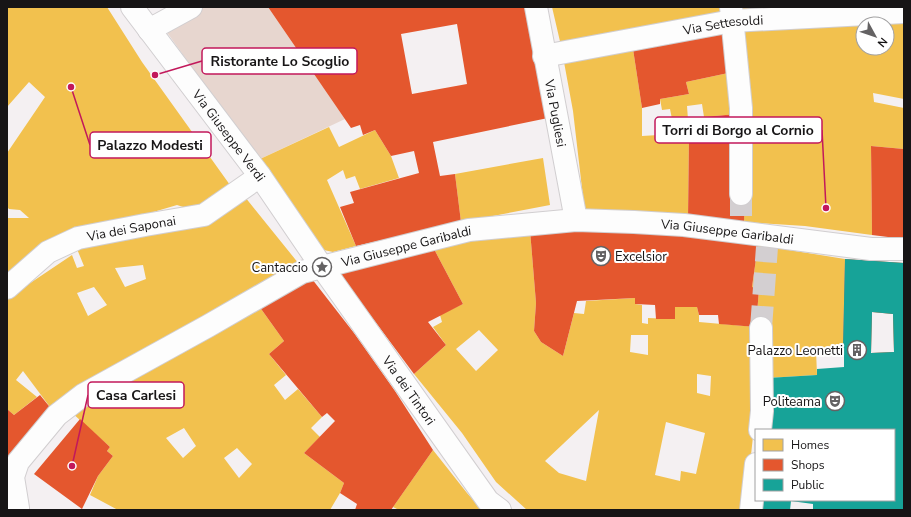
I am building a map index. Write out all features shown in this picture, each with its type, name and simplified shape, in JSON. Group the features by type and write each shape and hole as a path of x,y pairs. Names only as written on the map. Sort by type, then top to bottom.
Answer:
{"street":[{"name":"Via Giuseppe Verdi","path":"132,7 260,176 322,267"},
{"path":"149,30 191,7"},
{"name":"Via Pugliesi","path":"536,7 576,220"},
{"name":"Via Settesoldi","path":"544,56 732,14 904,12"},
{"path":"732,14 741,108 741,194"},
{"name":"Via dei Saponai","path":"7,288 48,252 78,238 204,215 260,176"},
{"name":"Via Giuseppe Garibaldi","path":"17,510 18,508 13,477 18,462 57,415 83,395 302,272 469,230 576,220 741,227 768,241 871,249 904,249"},
{"name":"Via dei Tintori","path":"322,267 488,500 500,510"},
{"path":"760,429 762,411 761,328"},
{"path":"751,510 755,473"}],"shaded area":[{"path":"198,7 268,7 345,119 258,160 161,24"}],"building: Homes":[{"path":"7,7 107,7 142,62 230,185 202,213 177,205 96,229 7,279 7,218 29,218 20,210 9,209 7,207 7,153 45,97 29,82 7,107"},
{"path":"552,7 726,7 728,16 562,50"},
{"path":"735,7 767,7 767,8 736,12"},
{"path":"904,19 904,99 873,93 874,102 904,108 904,149 871,146 872,235 805,226 744,222 746,143 739,29 855,22 855,56 895,56 895,20"},
{"path":"633,49 642,108 642,136 675,134 670,109 662,110 660,99 689,94 686,82 733,72 736,114 704,117 702,104 687,106 689,133 688,218 585,214 573,111 564,62"},
{"path":"329,127 339,147 375,130 391,156 399,178 360,189 355,176 346,179 343,170 327,180 356,246 333,252 319,249 258,160"},
{"path":"543,158 550,205 461,222 455,174"},
{"path":"245,197 299,264 53,411 23,371 16,380 37,397 14,415 7,409 7,300 72,255 77,268 84,266 77,249","holes":["143,265 146,279 125,287 115,268","94,287 107,305 88,316 77,293"]},
{"path":"530,230 536,303 534,331 541,342 563,356 574,313 584,314 586,301 635,298 635,304 642,305 642,323 648,324 648,318 675,319 675,307 697,307 699,322 756,327 756,409 745,510 527,510 496,482 462,433 414,374 446,345 433,327 442,322 440,315 463,304 434,249 469,238","holes":["479,330 498,350 476,371 456,349","631,335 648,335 648,355 630,352","697,374 711,376 710,396 697,393","599,410 586,481 559,473 545,461","666,422 705,433 696,474 681,471 680,481 655,475"]},
{"path":"758,245 845,259 843,348 816,350 817,375 767,378 756,327 759,289 752,287"},
{"path":"259,306 284,341 269,354 286,375 274,385 285,400 298,389 322,417 311,428 320,437 304,453 344,483 330,510 118,510 90,495 98,476 113,456 107,451 110,447 71,412","holes":["184,428 196,446 183,458 166,438","237,448 252,464 239,478 224,458"]},
{"path":"433,450 482,510 399,510 393,507"}],"building: Shops":[{"path":"268,7 527,7 548,118 433,142 440,176 455,174 461,222 356,246 340,207 354,203 350,192 419,173 414,151 391,156 375,130 363,135 360,125 351,128","holes":["457,24 467,84 412,94 401,34"]},
{"path":"728,32 733,72 686,82 689,94 660,99 660,104 642,108 633,49"},
{"path":"736,114 745,194 744,222 688,218 689,133 707,134 704,117"},
{"path":"871,146 904,149 904,239 872,235"},
{"path":"530,230 672,231 758,245 752,287 759,289 756,327 719,324 718,315 699,315 697,307 675,307 675,319 656,319 655,305 635,304 635,298 577,301 563,356 541,342 534,331 536,303"},
{"path":"434,249 463,304 428,322 446,345 414,374 339,273"},
{"name":"Palazzo Leonetti","path":"845,259 904,263 904,443 895,443 895,429 848,429 844,356","holes":["872,312 893,314 894,352 871,353"]},
{"path":"312,279 354,333 395,391 433,450 391,510 355,510 357,504 340,493 344,483 304,453 335,421 327,413 322,417 269,354 284,341 259,306"},
{"path":"40,395 53,411 7,458 7,409 14,415"},
{"path":"80,419 110,447 107,451 113,456 98,476 82,509 34,474"}],"building: Public":[{"name":"Palazzo Leonetti","path":"845,259 904,263 904,510 813,510 813,504 791,501 895,501 895,429 765,429 767,378 817,375 817,369 844,367","holes":["872,312 893,314 894,352 871,353"]},
{"name":"Palazzo Leonetti","path":"762,501 791,501 790,510 761,510"}],"tunnel":[{"path":"741,194 741,222"},
{"path":"761,328 767,247"}],"place":[{"name":"Ristorante Lo Scoglio","path":"155,75"},
{"name":"Palazzo Modesti","path":"71,87"},
{"name":"Torri di Borgo al Cornio","path":"826,208"},
{"name":"Excelsior","path":"601,256"},
{"name":"Cantaccio","path":"322,267"},
{"name":"Palazzo Leonetti","path":"857,350"},
{"name":"Politeama","path":"835,401"},
{"name":"Casa Carlesi","path":"72,466"}]}
